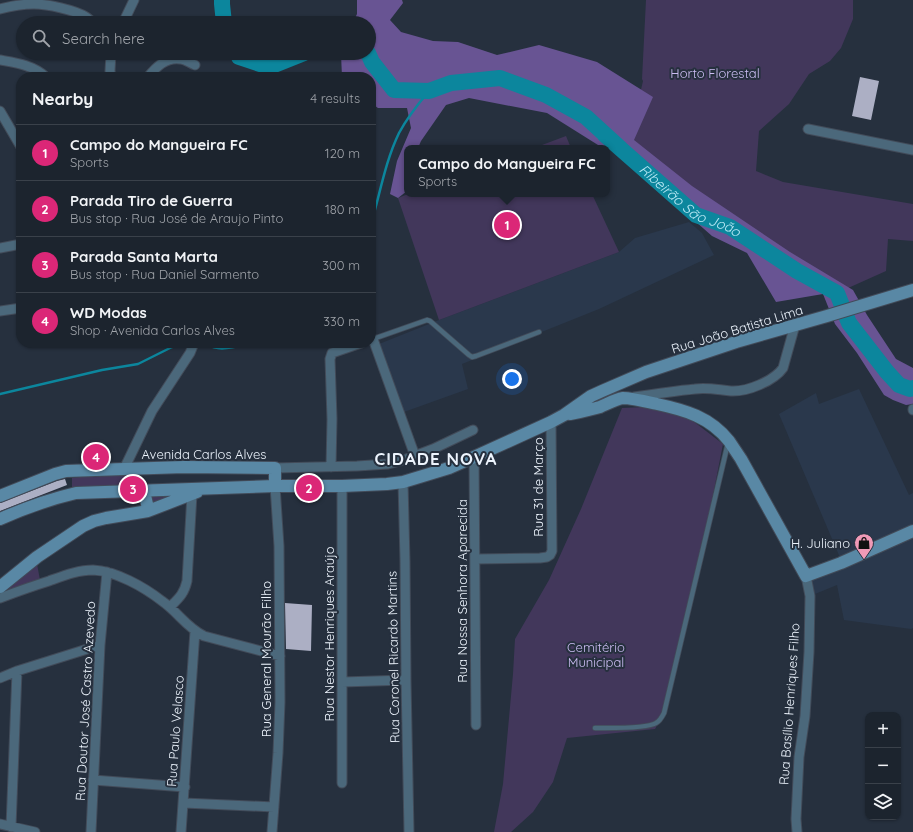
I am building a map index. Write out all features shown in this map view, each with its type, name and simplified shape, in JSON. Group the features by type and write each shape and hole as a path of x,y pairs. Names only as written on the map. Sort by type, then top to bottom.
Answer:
{"main road":[{"name":"Rua João Batista Lima","path":"564,415 591,396 646,372 736,342 913,290"},
{"name":"Rua Basílio Henriques Filho","path":"564,415 593,409 623,398 644,401 691,413 706,420 729,442 741,459 806,576"},
{"path":"0,519 39,503 76,493 275,486 342,486 403,482 449,468 564,415"},
{"name":"Avenida Carlos Alves","path":"0,496 66,471 184,467 275,468 275,486"},
{"path":"0,587 37,557 83,526 106,518 148,511 205,489"},
{"path":"148,511 147,504 150,491"},
{"path":"806,576 841,563 913,531"}],"street":[{"path":"126,16 134,0"},
{"path":"0,9 15,5 35,4 74,12 84,16"},
{"path":"0,60 32,67 40,72"},
{"path":"110,72 111,60"},
{"path":"153,72 158,66 170,60"},
{"path":"183,60 195,65"},
{"path":"0,111 16,138"},
{"path":"808,129 913,150"},
{"path":"0,248 16,245"},
{"path":"0,311 16,309"},
{"path":"623,398 707,388 732,391 742,390 760,384 779,374 783,368 796,325"},
{"path":"124,469 152,411 192,348"},
{"path":"332,467 330,359 332,353 346,348"},
{"path":"375,348 415,456"},
{"name":"Rua 31 de Março","path":"475,559 540,558 550,555 552,551 551,422"},
{"path":"275,468 388,464 404,460 433,449 473,430"},
{"name":"Rua Nossa Senhora Aparecida","path":"474,457 476,725"},
{"name":"Rua Coronel Ricardo Martins","path":"403,482 409,832"},
{"name":"Rua General Mourão Filho","path":"272,832 279,729 280,656 278,546 275,486"},
{"name":"Rua Nestor Henriques Araújo","path":"342,486 342,783"},
{"path":"170,607 182,595 187,582 192,494"},
{"path":"0,598 67,575 92,570 107,572 151,592 170,607 195,631 204,636 280,656"},
{"name":"Rua Doutor José Castro Azevedo","path":"91,832 100,645 107,572"},
{"name":"Rua Basílio Henriques Filho","path":"798,832 796,819 799,757 805,716 810,652 810,596 806,576"},
{"name":"Rua Paulo Velasco","path":"182,832 195,631"},
{"path":"0,678 17,671 100,645"},
{"path":"11,827 17,671"},
{"path":"342,682 406,680"},
{"path":"94,780 185,787"},
{"path":"184,803 274,807"},
{"path":"0,824 35,832"}],"lane":[{"path":"376,339 427,320 472,357 539,332"},
{"path":"595,728 652,726 661,719 664,713 729,442"}],"shaded area":[{"path":"357,0 402,0 403,3 390,20 401,32 433,41 458,42 497,55 539,45 597,62 653,97 634,140 692,186 790,252 853,290 867,315 896,359 913,368 913,404 906,405 884,395 857,353 835,324 823,294 776,302 747,253 712,236 613,149 610,148 610,145 598,145 547,113 469,98 446,105 419,145 404,145 404,193 398,198 390,194 397,161 411,128 407,108 378,108 376,107 376,72 342,72 341,60 376,60 376,16 356,16"},
{"path":"689,222 702,233 714,255 599,309 462,364 468,389 404,412 379,344 619,252 635,238"},
{"path":"859,389 909,495 913,493 913,628 911,629 844,620 837,585 810,596 808,577 841,560 779,414 816,393 819,404"}],"green space":[{"name":"Horto Florestal","path":"646,0 853,0 853,19 841,48 830,61 809,74 789,104 759,131 756,171 783,182 913,204 913,241 888,239 886,271 837,293 621,149 632,129 643,81"},
{"path":"566,136 570,145 542,145"},
{"path":"404,196 404,197 593,197 619,252 439,320 398,198"},
{"name":"Cemitério Municipal","path":"645,407 689,418 723,444 706,531 663,715 655,729 567,738 553,782 533,812 511,832 494,832 503,784 515,639 549,580 581,509 622,408"},
{"path":"103,474 128,474 128,488 72,492 72,478"},
{"path":"189,493 152,508 151,494"},
{"path":"37,564 40,580 5,593 9,583"}],"building":[{"path":"860,77 879,81 871,120 852,116"},
{"path":"65,479 67,485 0,511 0,503"},
{"path":"285,603 312,605 311,651 286,649"}],"waterway":[{"path":"222,0 223,16"},
{"path":"248,60 269,67 286,60"},
{"name":"Ribeirão São João","path":"371,60 394,90 429,91 451,83 500,78 546,95 586,117 696,215 730,227 797,271 837,293 849,323 887,372 899,385 910,389 913,388"},
{"path":"376,205 386,167 399,133 429,91"},
{"path":"0,394 102,370 138,364 170,348"},
{"path":"215,348 221,348"},
{"path":"221,348 226,348"}],"place":[{"name":"Campo do Mangueira FC","path":"507,225"},
{"name":"WD Modas","path":"96,457"},
{"name":"Parada Tiro de Guerra","path":"309,488"},
{"name":"Parada Santa Marta","path":"133,489"},
{"name":"H. Juliano","path":"864,560"}],"district":[{"name":"CIDADE NOVA","path":"436,458"}]}
